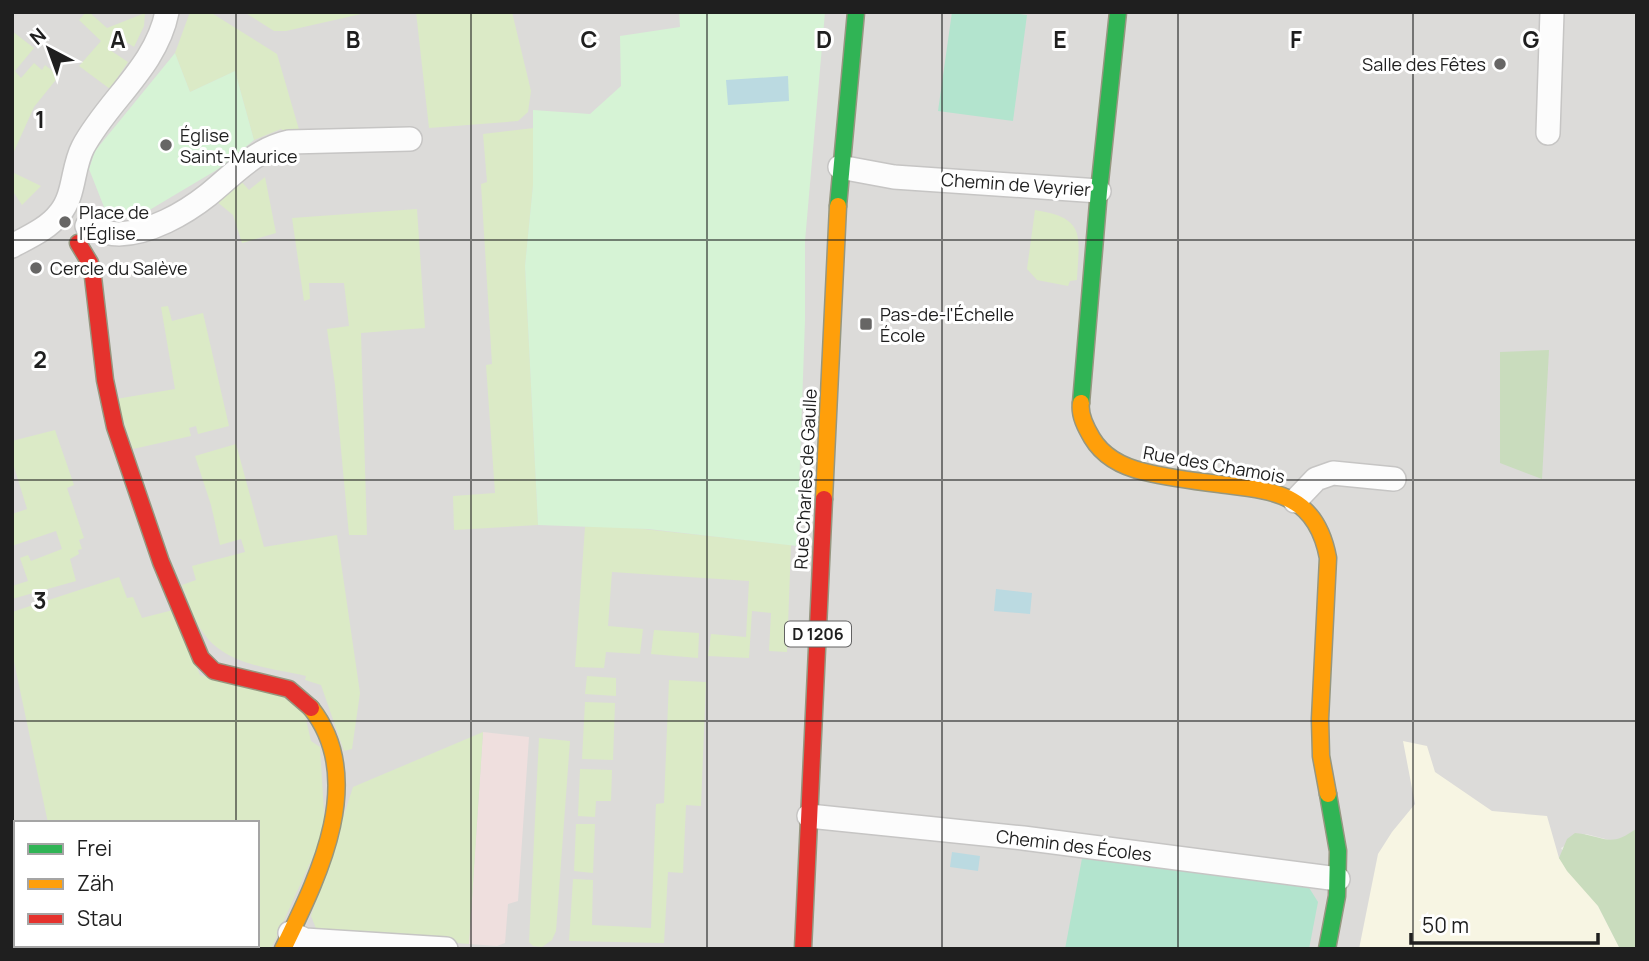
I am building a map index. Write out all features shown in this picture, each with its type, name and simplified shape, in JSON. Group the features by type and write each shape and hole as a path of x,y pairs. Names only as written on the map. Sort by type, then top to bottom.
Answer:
{"street":[{"path":"12,246 48,225 60,213 68,200 83,148 157,44 167,12"},
{"name":"Rue Charles de Gaulle","path":"803,949 840,167 856,12"},
{"name":"Chemin de Veyrier","path":"840,167 894,177 1099,191 1118,12"},
{"path":"1548,133 1552,12"},
{"path":"48,225 60,237 131,233 167,220 207,195 247,160 276,145 289,142 410,139"},
{"name":"Rue des Chamois","path":"1099,191 1080,409 1090,435 1106,456 1129,468 1272,491 1295,501 1315,519 1326,540 1329,555 1320,719 1321,757 1338,851 1338,879 1327,949"},
{"path":"68,200 85,220 82,235 93,277 105,380 115,427 161,562 201,658 214,671 289,689 299,695 321,720 334,750 336,768 333,822 326,852 287,941 446,949"},
{"path":"1295,501 1316,479 1333,473 1394,479"},
{"name":"Chemin des Écoles","path":"809,816 1023,838 1338,879"}],"shaded area":[{"path":"12,12 1637,12 1637,828 1622,839 1613,841 1586,834 1561,848 1620,949 12,949"},
{"path":"483,732 529,737 518,901 508,904 505,943 497,946 469,944"},
{"path":"1403,741 1427,746 1435,772 1492,811 1547,816 1559,858 1598,906 1620,949 1359,949 1378,854 1415,804"}],"green space":[{"path":"86,12 107,28 145,13 144,26 134,47 120,38 110,50 128,62 110,89 79,66 101,41 79,20"},
{"path":"190,12 210,12 277,54 300,133 292,135 281,129 254,140 235,71 190,92 175,53"},
{"path":"244,12 370,12 286,31 274,31"},
{"path":"416,12 512,12 531,91 528,112 518,121 429,128"},
{"path":"679,12 825,12 805,241 797,546 648,529 538,525 525,266 533,185 533,110 590,114 621,86 620,36 680,27"},
{"path":"952,12 1005,12 1027,15 1013,121 938,111"},
{"path":"12,31 34,48 15,71 21,78 34,63 42,70 45,65 59,76 34,107 12,156"},
{"path":"175,53 190,92 235,71 254,140 220,168 136,218 106,212 89,169 95,151"},
{"path":"534,128 533,185 525,266 538,525 454,530 453,496 495,493 486,365 492,364 481,184 487,182 483,134"},
{"path":"12,172 41,186 22,205 12,190"},
{"path":"265,177 276,233 242,243 233,215 216,201 239,179 249,190"},
{"path":"417,209 425,328 361,333 367,535 349,535 327,329 349,326 344,283 309,283 310,299 304,301 292,218"},
{"path":"1035,210 1064,218 1072,224 1076,232 1079,252 1077,280 1070,281 1068,286 1037,280 1027,269"},
{"path":"168,306 172,321 203,313 229,426 198,434 196,426 189,428 191,436 133,449 116,399 175,389 161,307"},
{"path":"1549,350 1542,479 1500,463 1500,352"},
{"path":"55,430 74,485 67,488 84,538 79,540 82,549 78,550 79,554 70,559 76,581 12,599 12,586 28,581 20,558 28,555 31,561 62,549 56,531 12,546 12,514 27,509 12,460 12,441"},
{"path":"236,444 264,547 337,535 360,693 352,749 344,751 321,685 305,680 306,676 249,663 222,651 202,631 191,609 182,585 196,580 192,566 245,552 241,539 220,545 211,505 195,456"},
{"path":"615,526 791,545 787,652 769,651 771,613 752,611 749,658 708,656 711,634 746,637 749,581 612,572 608,626 643,629 640,654 606,652 604,668 575,667 585,527"},
{"path":"119,577 127,598 133,597 142,618 173,610 200,675 281,695 305,715 311,741 320,747 325,830 271,949 12,949 12,885 14,947 259,947 259,821 48,821 12,652 12,612"},
{"path":"654,630 699,633 698,658 651,654"},
{"path":"587,676 616,678 616,696 585,694"},
{"path":"669,680 706,682 701,806 686,805 683,873 668,872 664,943 569,941 573,879 593,880 592,925 651,928 656,804 664,803"},
{"path":"585,702 615,703 613,760 582,759"},
{"path":"483,732 469,944 317,931 311,916 353,787"},
{"path":"539,738 570,741 556,931 552,940 542,947 533,946 529,942"},
{"path":"580,769 612,770 611,801 596,801 595,817 578,816"},
{"path":"576,824 595,824 593,873 574,871"},
{"path":"1637,828 1637,949 1620,949 1598,906 1559,858 1567,839 1575,833 1613,840"},
{"path":"1083,853 1308,886 1318,902 1309,949 1065,949"}],"water":[{"path":"788,76 789,101 728,105 726,80"},
{"path":"996,589 1032,593 1030,614 994,611"},
{"path":"952,852 980,856 978,871 950,867"}],"traffic: fast":[{"path":"838,206 856,12"},
{"path":"1081,403 1118,12"},
{"path":"1327,949 1337,896 1338,851 1328,794"}],"traffic: slow":[{"path":"824,499 838,206"},
{"path":"1081,403 1082,417 1092,438 1102,451 1122,464 1163,476 1274,493 1290,499 1314,520 1328,558 1320,719 1321,756 1328,794"},
{"path":"283,949 322,861 336,797 335,766 328,736 311,708"}],"traffic: jam":[{"path":"78,243 90,263 93,277 105,380 115,427 161,562 201,658 214,671 289,689 311,708"},
{"path":"803,949 824,499"}],"place":[{"name":"Salle des Fêtes","path":"1500,64"},
{"name":"Église Saint-Maurice","path":"166,145"},
{"name":"Place de l'Église","path":"65,222"},
{"name":"Cercle du Salève","path":"36,268"},
{"name":"Pas-de-l'Échelle École","path":"866,324"}]}
